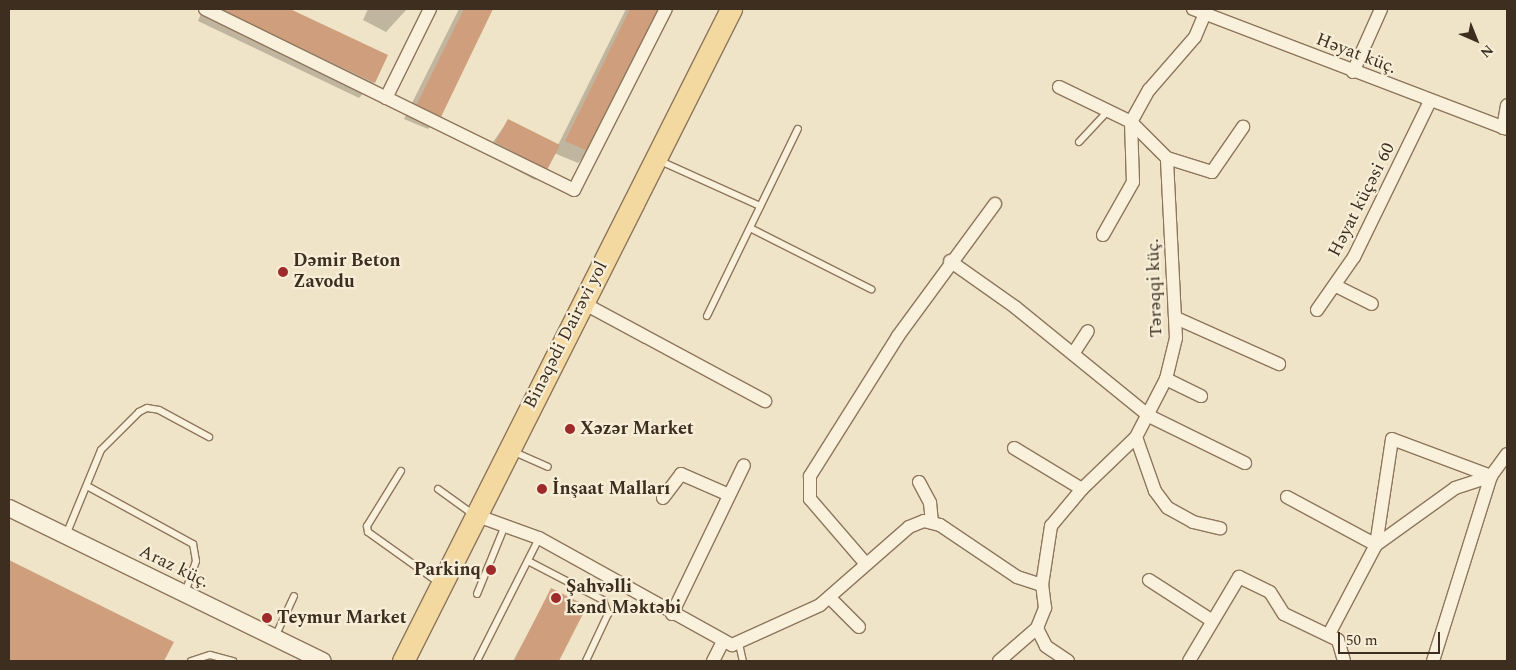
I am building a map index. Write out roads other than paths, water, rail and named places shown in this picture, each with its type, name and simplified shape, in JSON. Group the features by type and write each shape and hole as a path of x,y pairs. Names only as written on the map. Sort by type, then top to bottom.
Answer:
{"main road":[{"name":"Binəqədi Dairəvi yol","path":"403,661 654,158 731,9"}],"street":[{"path":"205,9 574,190 666,9"},
{"path":"386,98 430,9"},
{"name":"Həyat küç.","path":"1193,9 1353,72 1505,128"},
{"path":"1353,72 1381,9"},
{"path":"1103,235 1133,182 1131,122 1155,82 1195,37 1205,14"},
{"path":"1059,87 1106,113 1131,122 1167,158 1212,172 1243,127"},
{"name":"Həyat küçəsi 60","path":"1317,310 1336,286 1382,205 1430,101"},
{"path":"1505,128 1507,105"},
{"name":"Tərəqqi küç.","path":"1037,628 1045,608 1042,585 1051,526 1082,488 1136,437 1149,416 1166,379 1176,338 1167,158"},
{"path":"866,564 810,499 807,485 950,261 995,204"},
{"path":"950,261 1074,354 1149,416 1245,463"},
{"path":"1336,286 1372,304"},
{"path":"583,302 765,401"},
{"path":"1176,318 1279,364"},
{"path":"1074,354 1088,331"},
{"path":"1166,379 1202,396"},
{"path":"1136,437 1146,453 1155,491 1168,508 1193,522 1220,528"},
{"path":"1329,634 1376,545 1392,439 1491,476"},
{"path":"1014,448 1082,488"},
{"path":"1433,661 1491,476 1507,454"},
{"path":"672,614 744,466"},
{"path":"663,498 681,474 730,495"},
{"path":"1376,545 1456,488 1491,476"},
{"path":"919,482 930,503 932,521"},
{"path":"1287,497 1376,545"},
{"name":"Araz küç.","path":"9,508 274,639 323,661"},
{"path":"475,515 504,528 539,538 722,643 739,644 830,598 909,527 932,521 1017,577 1042,585"},
{"path":"1189,661 1211,620 1239,576 1270,592 1284,614 1329,634 1338,640 1344,661"},
{"path":"1149,580 1211,620"},
{"path":"830,598 859,627"},
{"path":"999,661 1037,628 1040,638 1052,658 1068,661"},
{"path":"713,661 722,643"}],"lane":[{"path":"1079,142 1106,113"},
{"path":"707,316 798,128"},
{"path":"654,158 760,206"},
{"path":"750,228 872,288"},
{"path":"66,536 102,450 147,408 159,410 209,437"},
{"path":"509,449 548,467"},
{"path":"401,471 367,526 368,532 441,584"},
{"path":"87,486 193,544 196,560 185,594"},
{"path":"438,489 475,515"},
{"path":"477,594 504,528"},
{"path":"477,661 539,538"},
{"path":"528,561 603,600 608,614 586,661"},
{"path":"274,639 294,596"},
{"path":"739,644 743,661"},
{"path":"191,661 210,655 233,661"}],"place":[{"name":"Dəmir Beton Zavodu","path":"283,272"},
{"name":"Xəzər Market","path":"570,429"},
{"name":"İnşaat Malları","path":"542,489"},
{"name":"Parkinq","path":"491,570"},
{"name":"Şahvəlli kənd Məktəbi","path":"556,598"},
{"name":"Teymur Market","path":"267,618"}]}
